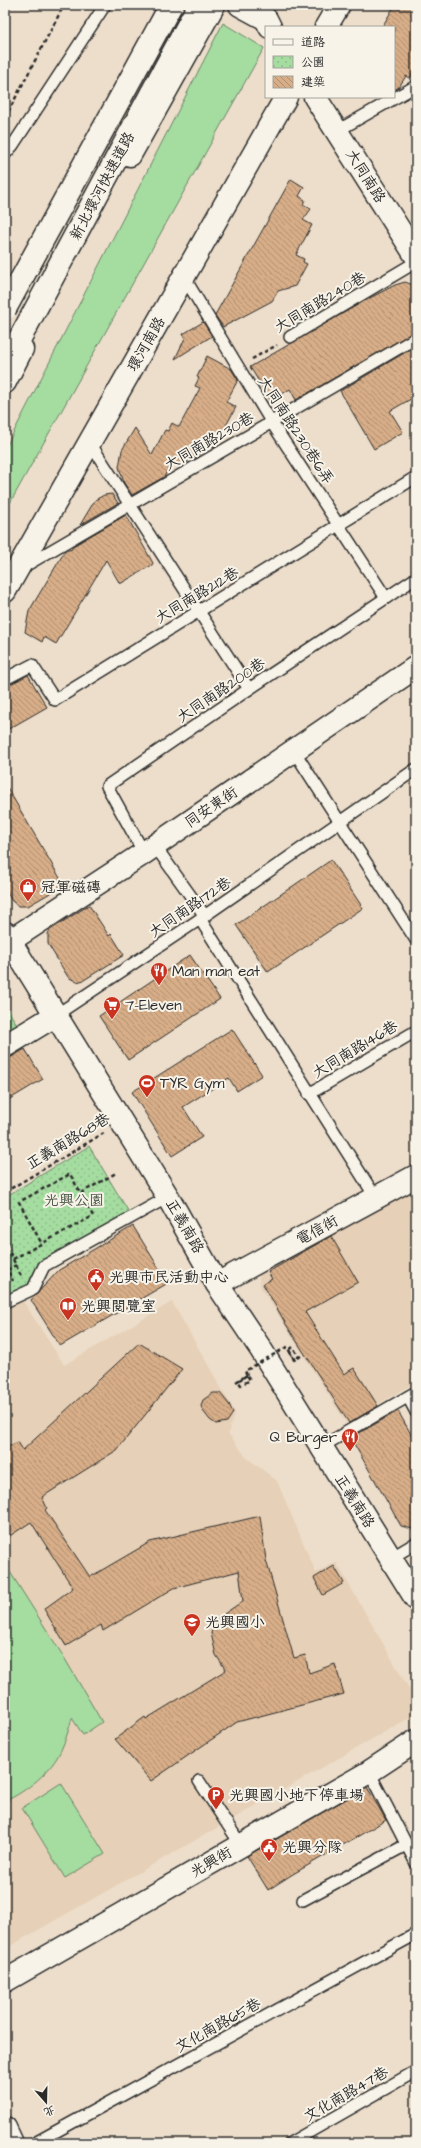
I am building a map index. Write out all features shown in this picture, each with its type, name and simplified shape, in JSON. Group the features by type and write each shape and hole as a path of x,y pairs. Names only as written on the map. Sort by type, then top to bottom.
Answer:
{"main road":[{"name":"新北環河快速道路","path":"5,310 170,5"},
{"name":"新北環河快速道路","path":"5,366 199,5"},
{"path":"5,382 30,334 214,5"},
{"path":"240,5 266,19 270,26"},
{"path":"327,26 339,5"},
{"name":"環河南路","path":"5,591 285,98"},
{"name":"大同南路","path":"316,98 416,256"},
{"name":"同安東街","path":"7,940 150,850 416,667"},
{"name":"正義南路","path":"7,940 56,1015 168,1197 217,1284 260,1348 416,1599"},
{"path":"5,1046 56,1015"},
{"name":"電信街","path":"217,1284 416,1176"},
{"name":"光興街","path":"5,1981 369,1772 416,1741"},
{"path":"5,2128 12,2143"}],"lane":[{"path":"5,154 13,145 105,5"},
{"path":"395,98 416,86"},
{"path":"337,131 395,98"},
{"name":"大同南路240巷","path":"290,337 416,262"},
{"name":"大同南路230巷6弄","path":"184,277 272,423 340,525 386,598"},
{"name":"大同南路230巷","path":"17,570 416,338"},
{"path":"90,443 249,688"},
{"name":"大同南路212巷","path":"5,679 32,665 55,700 416,477"},
{"name":"大同南路200巷","path":"150,850 107,786 249,688 416,578"},
{"path":"294,751 415,938"},
{"name":"大同南路172巷","path":"56,1015 202,917 340,820 416,769"},
{"path":"150,850 202,917 309,1094 376,1198"},
{"name":"大同南路146巷","path":"309,1094 416,1030"},
{"path":"5,1302 33,1289 44,1266 168,1197"},
{"path":"321,1447 412,1394 416,1412"},
{"path":"391,1558 416,1543"},
{"path":"369,1772 416,1863"},
{"path":"199,1781 241,1845"},
{"path":"303,1900 406,1845"},
{"name":"文化南路65巷","path":"35,2143 416,1934"},
{"name":"文化南路47巷","path":"290,2143 416,2071"}],"path":[{"path":"5,118 64,5"},
{"name":"大同南路240巷","path":"238,367 290,337"},
{"name":"正義南路68巷","path":"5,1192 122,1122"},
{"path":"81,1193 116,1173"},
{"path":"13,1260 93,1216 70,1174 19,1202 42,1244"},
{"path":"10,1253 22,1277"},
{"path":"7,1270 16,1265"},
{"path":"5,1266 14,1283 9,1285"},
{"path":"247,1375 237,1381 241,1385 250,1380 245,1371 287,1347 291,1353 294,1359 299,1357 293,1347 289,1350 292,1355 294,1360 301,1356"}],"shaded area":[{"path":"416,1182 416,1382 346,1423 260,1286 258,1269"},
{"name":"光興國小","path":"23,1301 64,1365 172,1302 235,1412 228,1433 246,1457 277,1481 316,1573 336,1562 416,1701 416,1714 5,1949 5,1309"}],"green space":[{"path":"223,23 264,48 5,512 5,449"},
{"path":"5,1005 19,1028 5,1036"},
{"name":"光興公園","path":"89,1146 130,1214 39,1262 28,1285 5,1296 5,1253 11,1250 5,1237 5,1197"},
{"path":"5,1564 65,1659 102,1722 83,1735 72,1718 63,1746 51,1766 38,1780 5,1801"},
{"path":"61,1783 105,1854 65,1878 22,1808"}],"building":[{"path":"395,5 416,5 416,68 410,78 406,76 399,87 395,89 395,26 383,26"},
{"path":"291,179 304,187 299,196 305,200 303,204 311,209 303,220 312,225 296,255 304,259 303,262 307,264 295,286 278,291 272,301 223,327 215,315"},
{"path":"405,282 416,286 416,331 296,400 290,389 271,401 250,367 366,300 395,285"},
{"path":"203,322 212,336 175,359 185,338 183,334"},
{"path":"416,346 416,396 390,411 403,432 374,449 340,391"},
{"path":"207,356 231,369 238,380 226,402 236,407 214,448 206,443 199,456 196,458 191,455 187,463 183,463 181,467 172,462 164,477 132,495 124,483 119,467 122,450 135,428 152,455 165,430 168,431 172,423 179,427 200,388 195,386 199,378 197,377"},
{"path":"112,494 118,503 80,525 95,500 104,495"},
{"path":"126,515 153,563 152,565 120,584 106,560 56,644 44,637 42,642 25,632 29,611 65,551 72,549 73,546"},
{"path":"28,675 47,707 5,731 5,687"},
{"path":"5,784 64,885 28,906 18,906 12,901 5,889"},
{"path":"331,860 363,908 268,972 236,925"},
{"path":"89,905 109,936 111,934 124,955 84,980 77,982 68,977 48,944 48,934 50,930"},
{"path":"190,955 220,999 128,1060 99,1016"},
{"path":"232,1029 262,1075 237,1091 229,1078 183,1107 202,1137 172,1156 132,1092"},
{"path":"25,1049 43,1079 5,1102 5,1061"},
{"name":"光興市民活動中心","path":"133,1226 168,1283 60,1346 31,1300 59,1270"},
{"path":"331,1236 358,1282 305,1312 344,1374 354,1368 378,1406 349,1423 287,1326 263,1284 272,1279 268,1272"},
{"path":"139,1343 182,1369 117,1450 42,1497 47,1508 45,1510 90,1577 150,1542 260,1516 266,1560 294,1658 305,1655 309,1673 335,1664 344,1694 237,1722 151,1781 115,1739 145,1717 146,1719 226,1670 216,1655 211,1633 215,1623 224,1614 243,1601 239,1571 174,1588 103,1631 101,1625 66,1646 44,1609 73,1588 31,1522 5,1539 5,1448 18,1442 23,1450"},
{"path":"213,1393 220,1393 229,1404 233,1413 227,1422 216,1424 210,1420 203,1411 201,1406 203,1400"},
{"path":"398,1411 416,1443 416,1530 401,1526 353,1442 354,1436"},
{"path":"334,1566 344,1583 323,1595 314,1578"},
{"path":"367,1787 386,1820 268,1890 247,1856"}],"place":[{"name":"冠軍磁磚","path":"28,902"},
{"name":"Man man eat","path":"159,986"},
{"name":"7-Eleven","path":"112,1020"},
{"name":"TYR Gym","path":"147,1098"},
{"name":"光興市民活動中心","path":"96,1292"},
{"name":"光興閱覽室","path":"68,1321"},
{"name":"Q Burger","path":"350,1452"},
{"name":"光興國小","path":"192,1637"},
{"name":"光興國小地下停車場","path":"216,1810"},
{"name":"光興分隊","path":"269,1862"}]}
